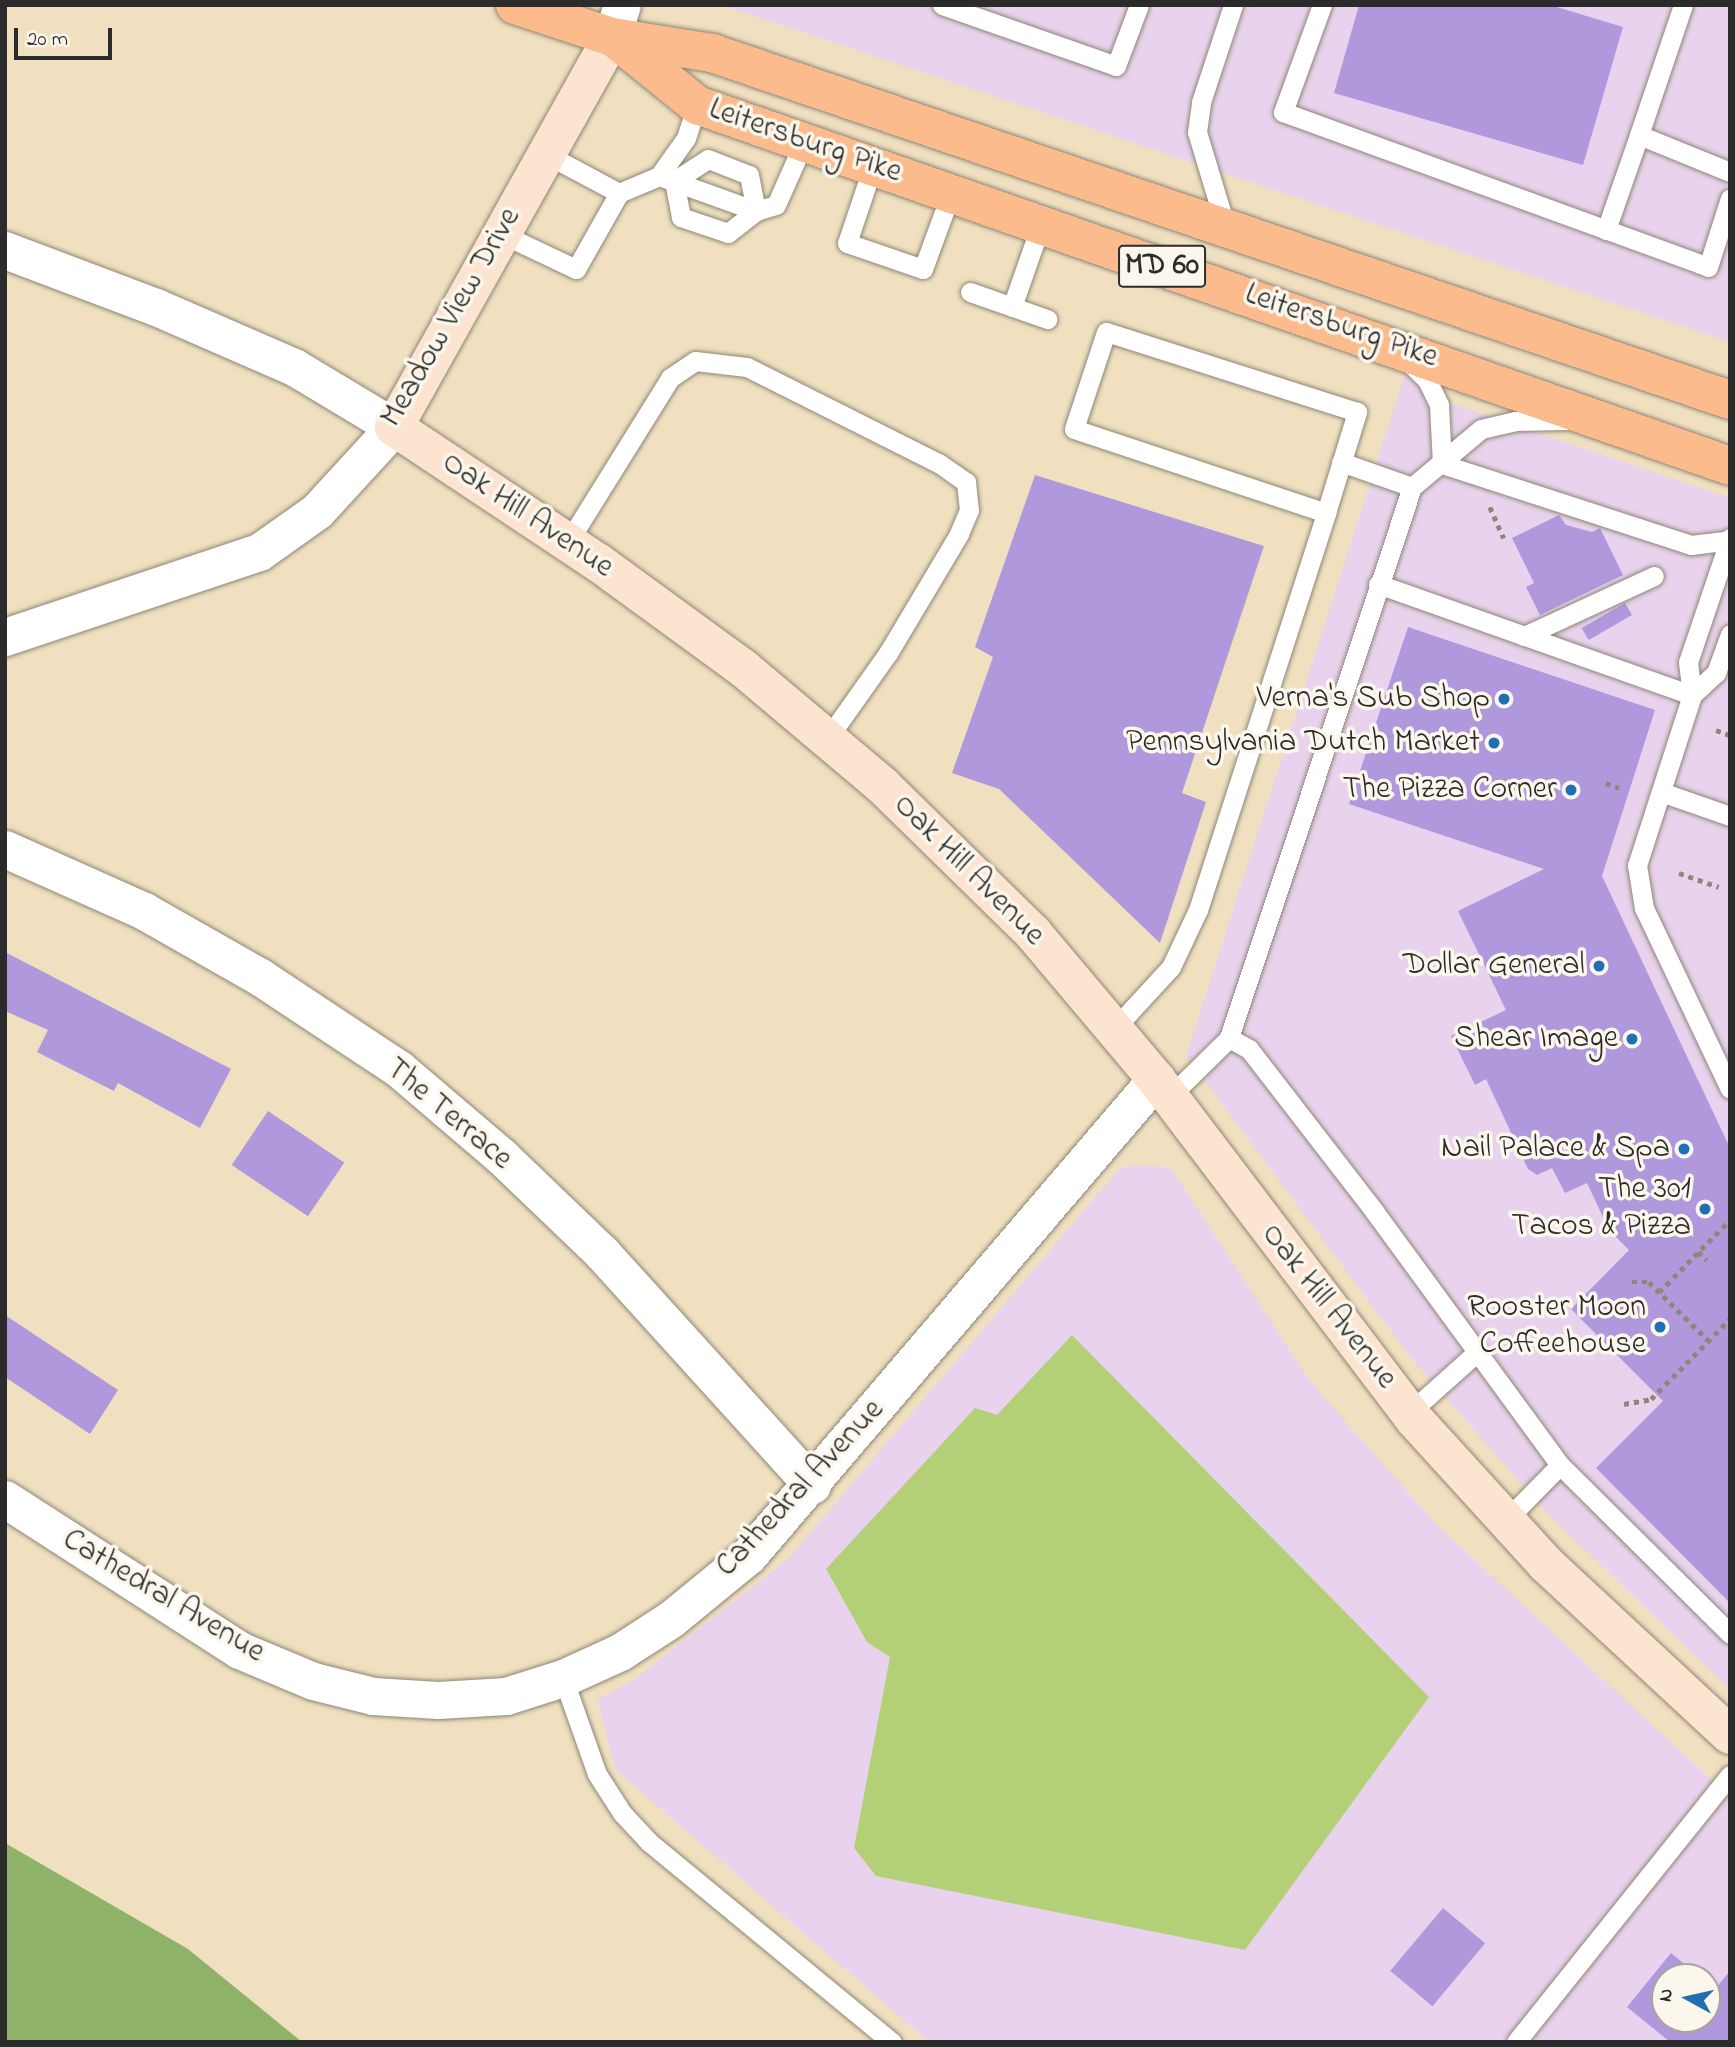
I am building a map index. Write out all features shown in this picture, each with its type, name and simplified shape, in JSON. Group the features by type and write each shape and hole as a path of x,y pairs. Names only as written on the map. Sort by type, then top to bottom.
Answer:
{"main road":[{"name":"Leitersburg Pike","path":"515,5 617,21 1730,400"},
{"name":"Leitersburg Pike","path":"617,21 697,105 1383,341 1730,466"}],"street":[{"name":"Meadow View Drive","path":"5,637 259,552 317,511 394,427 617,21"},
{"name":"Oak Hill Avenue","path":"5,250 156,307 294,367 394,427 568,542 743,668 883,786 1033,933 1162,1088 1409,1413 1505,1521 1668,1682 1730,1735"},
{"name":"The Terrace","path":"5,849 145,911 260,977 399,1069 502,1157 602,1253 812,1485"},
{"name":"Cathedral Avenue","path":"5,1499 239,1650 313,1681 373,1696 438,1700 506,1696 564,1678 620,1652 671,1619 748,1556 1162,1088"}],"lane":[{"path":"942,5 1116,66 1139,5"},
{"path":"1226,229 1197,132 1200,102 1233,5"},
{"path":"1322,5 1283,112 1708,267 1730,198"},
{"path":"1606,230 1683,5"},
{"path":"697,105 686,138 667,178 681,217 728,233 756,211 776,205 804,142"},
{"path":"1639,135 1730,173"},
{"path":"546,154 619,193"},
{"path":"502,234 576,269 619,193 667,178 708,159 749,175 756,211"},
{"path":"873,166 847,243 923,269 951,192"},
{"path":"667,178 756,211"},
{"path":"1012,307 1041,224"},
{"path":"970,292 1047,319"},
{"path":"1114,1029 1171,967 1198,910 1326,513 1357,412 1106,332 1074,429 1326,513"},
{"path":"1383,341 1422,373 1436,396 1442,464"},
{"path":"568,542 670,379 695,361 747,367 940,464 966,482 969,510 959,534 888,653 828,739"},
{"path":"1162,1088 1229,1038 1412,487 1442,464 1467,438 1492,425 1600,419"},
{"path":"1341,462 1412,487"},
{"path":"1442,464 1692,545 1729,539 1688,662 1692,695 1638,861 1641,897 1730,1089"},
{"path":"1524,636 1654,576"},
{"path":"1378,584 1692,695"},
{"path":"1692,695 1716,673 1730,634"},
{"path":"1661,792 1730,816"},
{"path":"1229,1038 1249,1049 1374,1211 1475,1354 1560,1465 1730,1634"},
{"path":"1409,1413 1475,1354"},
{"path":"1505,1521 1560,1465"},
{"path":"564,1678 597,1774 622,1813 649,1842 892,2042"},
{"path":"1516,2042 1730,1775"}],"path":[{"path":"1716,730 1730,735"},
{"path":"1606,783 1619,788"},
{"path":"1679,873 1719,887"},
{"path":"1659,1292 1730,1220"},
{"path":"1698,1252 1707,1260"},
{"path":"1632,1282 1649,1282 1685,1313 1709,1340"},
{"path":"1624,1404 1651,1399 1730,1319"}],"shaded area":[{"path":"720,5 1730,5 1730,342"},
{"path":"1407,368 1429,396 1730,498 1730,1689 1548,1514 1415,1363 1186,1056"},
{"path":"1144,1165 1171,1168 1310,1381 1435,1523 1730,1797 1730,2042 929,2042 616,1770 597,1700 632,1681 789,1558 1120,1168"}],"green space":[{"path":"1072,1335 1429,1697 1245,1950 876,1876 854,1848 890,1657 867,1642 826,1569 975,1408 997,1415"},
{"path":"5,1843 188,1949 302,2042 5,2042"}],"building":[{"path":"1359,5 1550,5 1623,27 1583,165 1334,93"},
{"path":"1035,475 1264,546 1182,793 1206,802 1160,943 999,789 952,773 993,657 975,647"},
{"path":"1559,515 1566,525 1592,532 1600,528 1623,575 1540,615 1526,587 1534,583 1512,538"},
{"path":"1625,603 1632,615 1589,640 1582,628"},
{"path":"1408,627 1655,710 1602,876 1730,1148 1730,1603 1596,1468 1663,1401 1571,1309 1629,1250 1609,1230 1587,1183 1565,1193 1552,1168 1537,1175 1528,1169 1486,1079 1475,1085 1451,1036 1506,1010 1458,911 1544,869 1349,804"},
{"path":"5,952 231,1069 200,1128 118,1083 114,1091 37,1052 48,1030 5,1011"},
{"path":"268,1111 344,1162 308,1216 232,1165"},
{"path":"5,1315 118,1390 90,1434 5,1377"},
{"path":"1443,1908 1485,1943 1432,2006 1390,1971"},
{"path":"1671,1953 1683,1963 1663,1963"},
{"path":"1730,1971 1730,2042 1670,2042 1659,2033 1721,2033 1721,1982"},
{"path":"1651,1978 1651,2027 1627,2007"}],"place":[{"name":"Verna's Sub Shop","path":"1504,699"},
{"name":"Pennsylvania Dutch Market","path":"1494,743"},
{"name":"The Pizza Corner","path":"1571,790"},
{"name":"Dollar General","path":"1599,966"},
{"name":"Shear Image","path":"1632,1039"},
{"name":"Nail Palace & Spa","path":"1684,1149"},
{"name":"The 301 Tacos & Pizza","path":"1705,1209"},
{"name":"Rooster Moon Coffeehouse","path":"1660,1327"}]}
